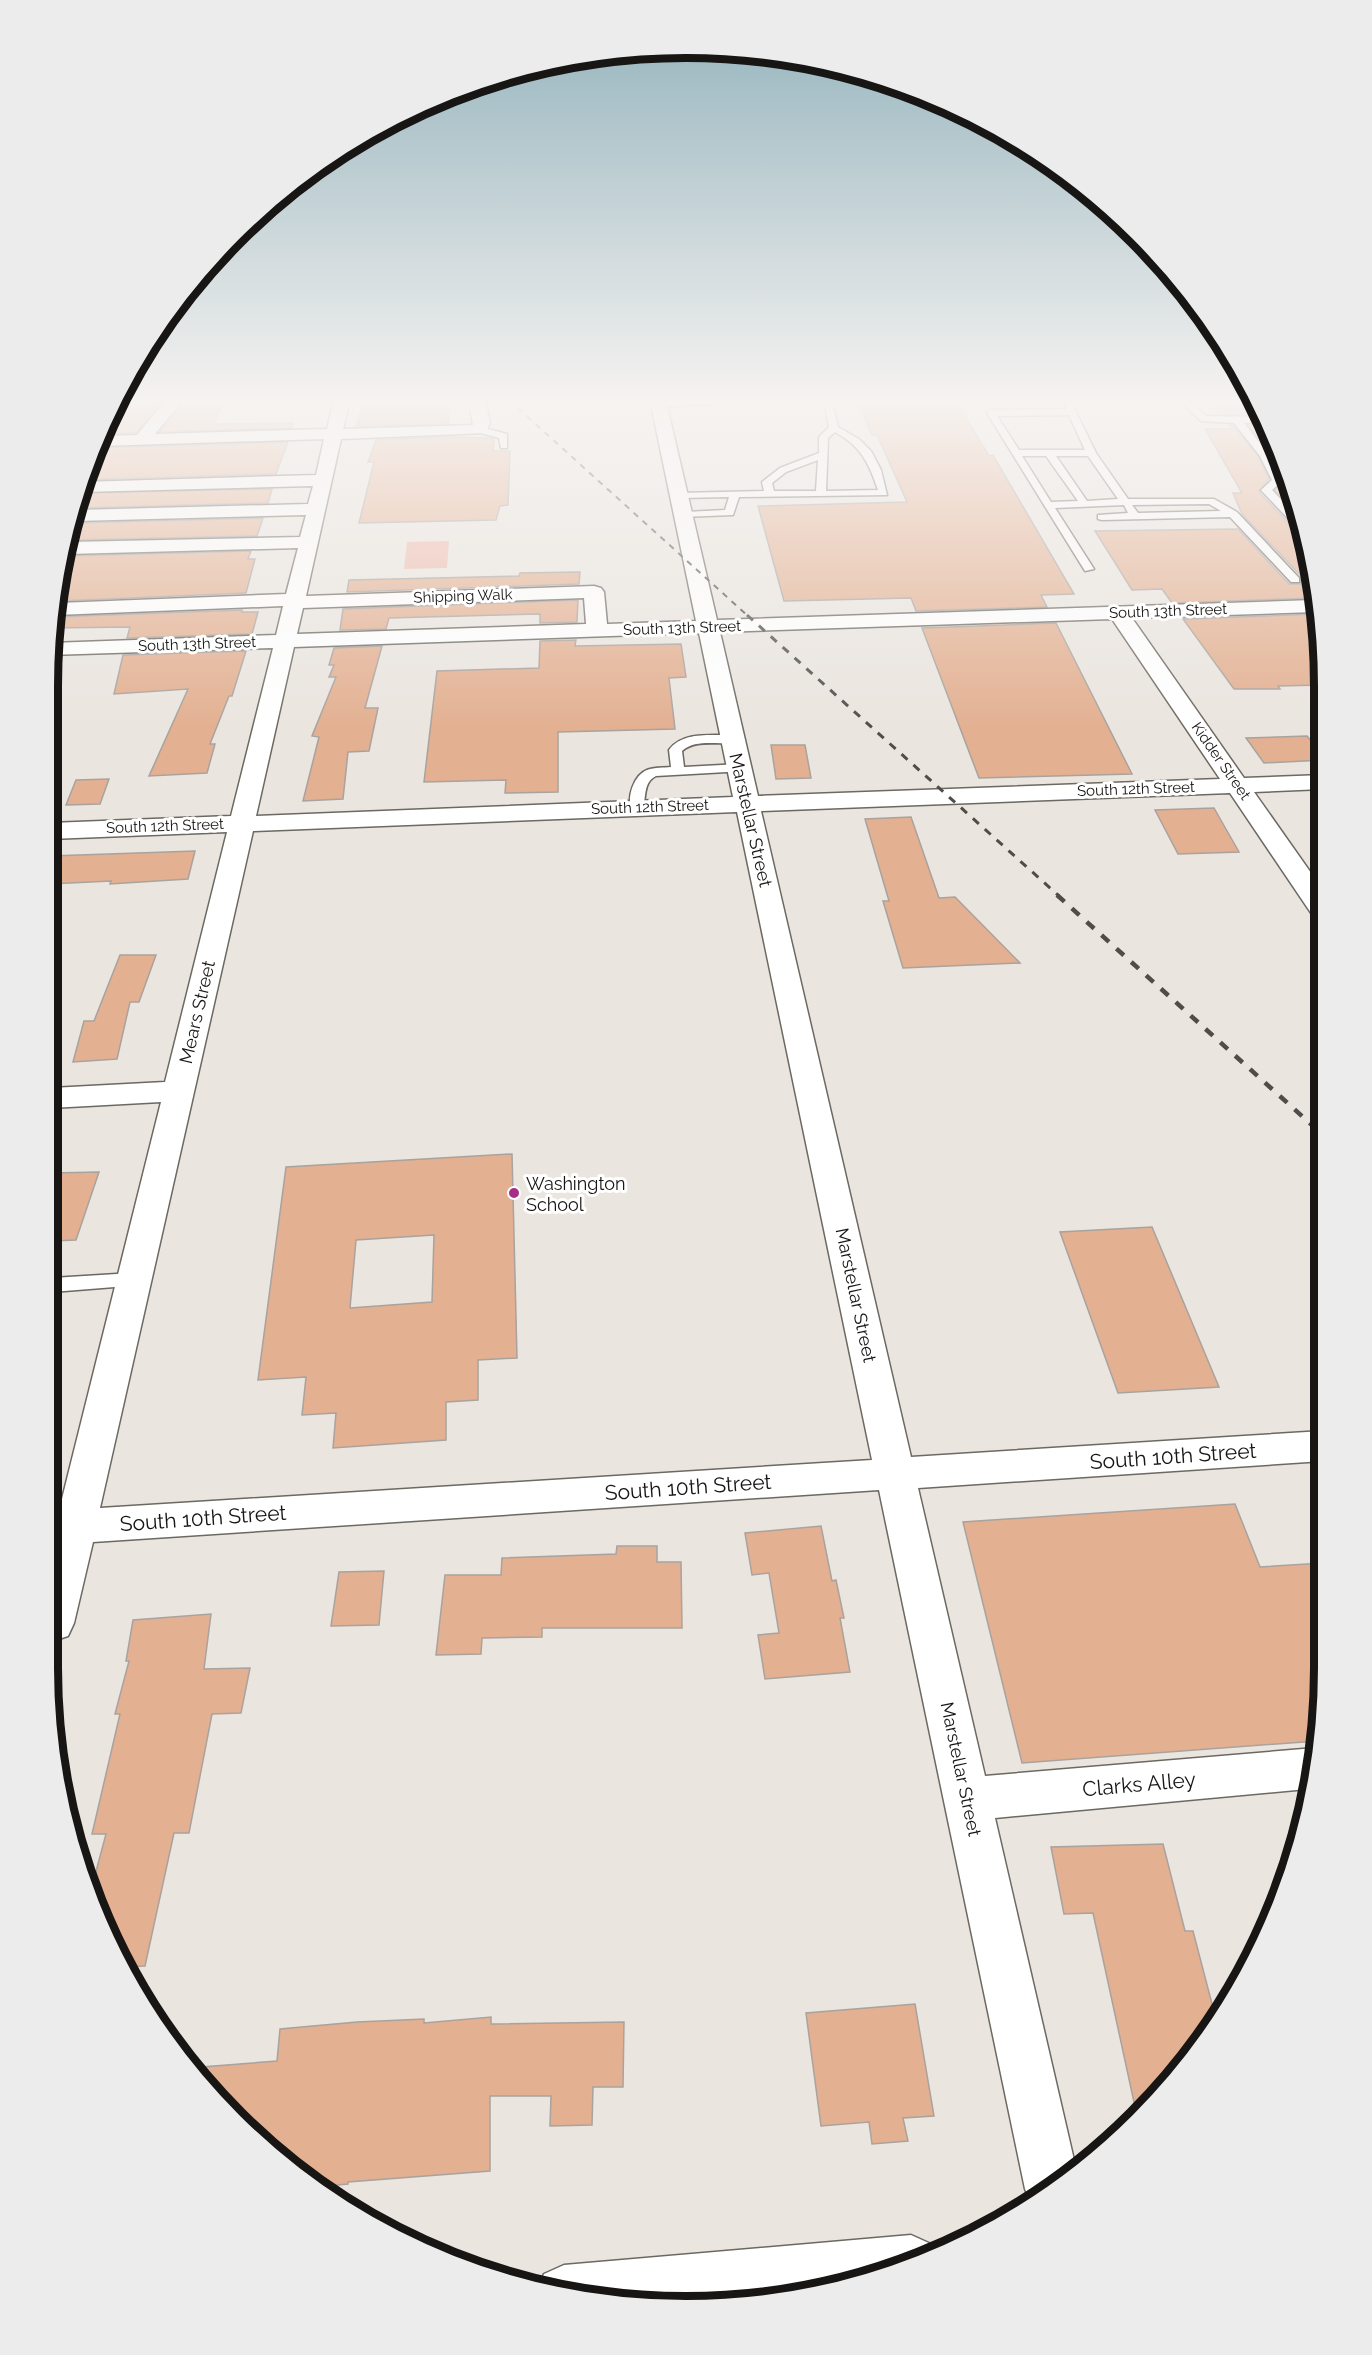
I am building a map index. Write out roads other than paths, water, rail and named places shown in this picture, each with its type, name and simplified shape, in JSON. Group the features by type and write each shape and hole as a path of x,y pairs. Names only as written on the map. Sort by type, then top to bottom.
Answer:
{"street":[{"path":"82,516 285,510"},
{"name":"Mears Street","path":"59,1571 64,1527 133,1280 316,510"},
{"name":"Marstellar Street","path":"684,510 1051,2179"},
{"path":"75,548 308,542"},
{"name":"Shipping Walk","path":"64,609 594,592 597,631"},
{"name":"South 13th Street","path":"60,649 1308,606"},
{"name":"Kidder Street","path":"1118,612 1313,895"},
{"name":"South 12th Street","path":"59,831 1313,782"},
{"path":"59,1098 179,1091"},
{"name":"South 10th Street","path":"64,1527 1313,1447"},
{"name":"Clarks Alley","path":"967,1800 1305,1769"},
{"path":"602,2291 874,2267"}],"lane":[{"path":"711,510 729,513 730,510"},
{"path":"1051,510 1089,569"},
{"path":"1131,510 1135,516"},
{"path":"1226,510 1233,514 1295,580"},
{"path":"1102,517 1233,514"},
{"path":"678,770 675,750 679,745 693,741 736,753"},
{"path":"637,808 638,790 645,776 653,771 678,770 736,753"},
{"path":"59,1285 133,1280"}],"railway":[{"path":"631,510 748,616"},
{"path":"747,615 1059,896"},
{"path":"1057,895 1313,1126"}],"place":[{"name":"Washington School","path":"514,1193"}]}
